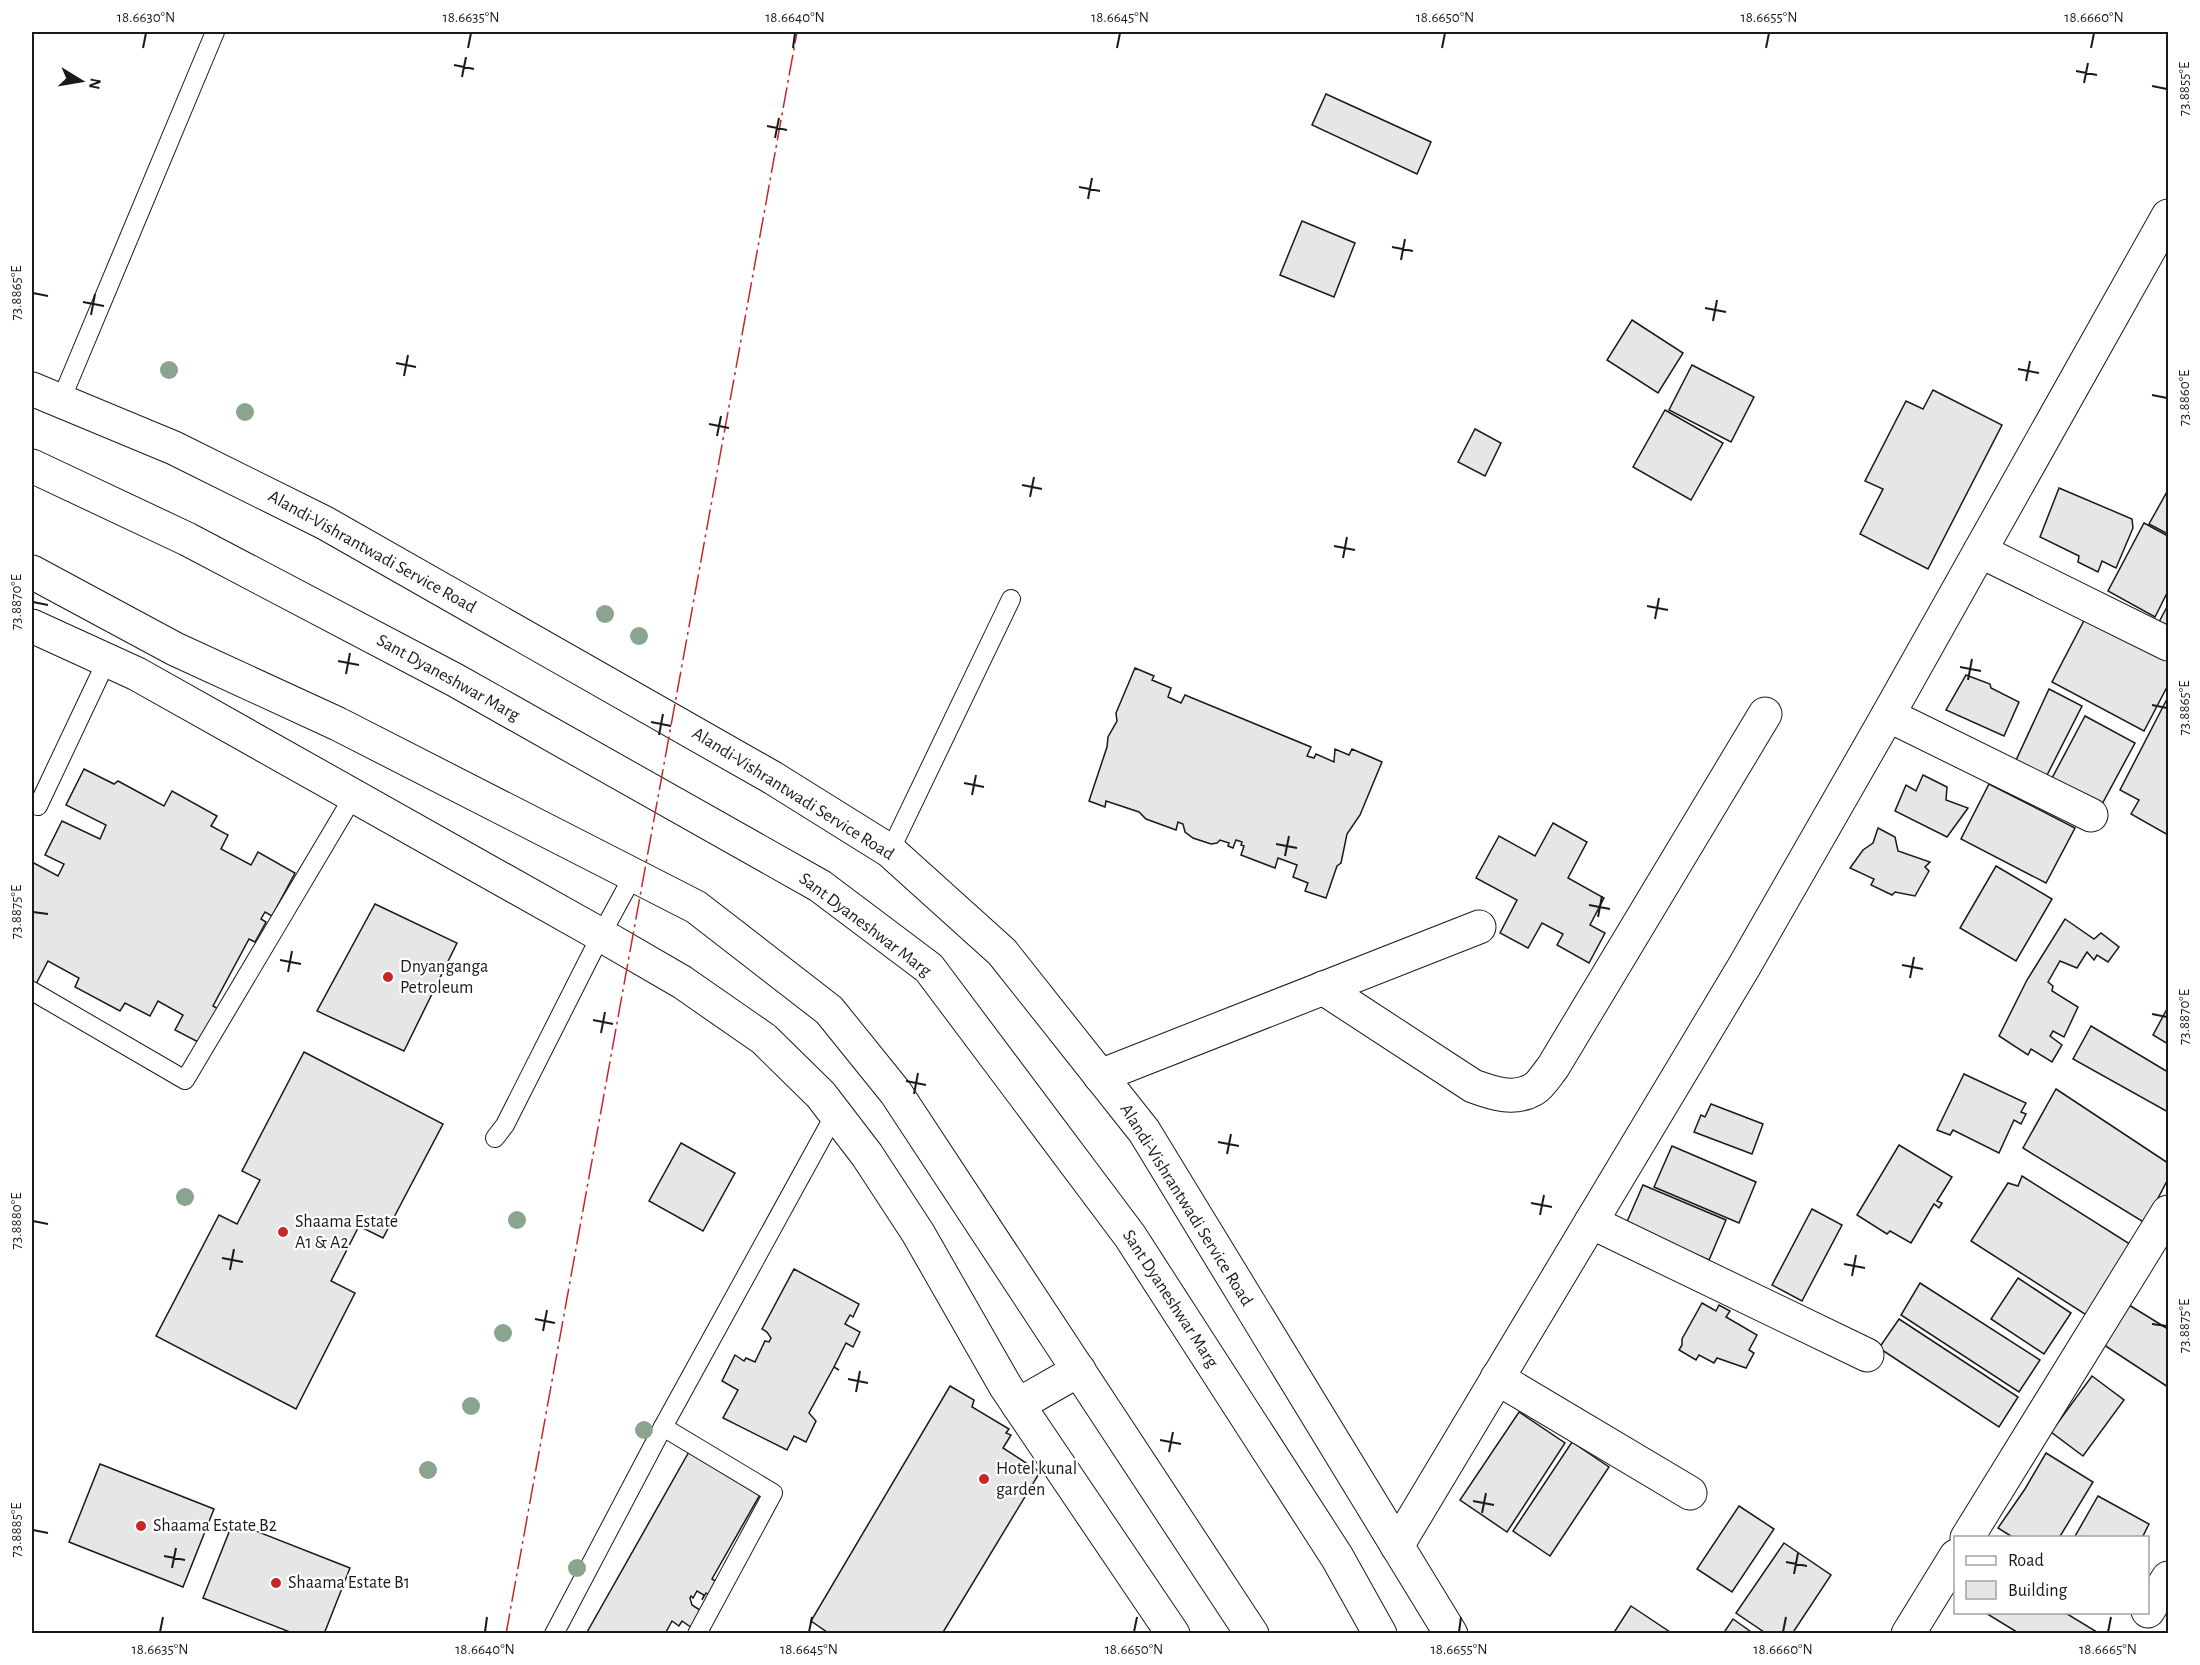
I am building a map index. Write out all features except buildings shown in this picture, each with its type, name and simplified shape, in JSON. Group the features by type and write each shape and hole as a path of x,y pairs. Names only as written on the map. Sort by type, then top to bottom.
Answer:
{"street":[{"path":"1397,1546 1745,965 2169,216"},
{"name":"Alandi-Vishrantwadi Service Road","path":"46,395 174,448 325,524 773,778 890,851 1002,952 1144,1131 1451,1634"},
{"name":"Sant Dyaneshwar Marg","path":"32,466 187,539 465,686 820,886 928,968 1130,1236 1337,1557 1380,1634"},
{"path":"1980,551 2169,644"},
{"path":"32,572 175,649 338,724 696,907 829,1010 896,1093 1252,1634"},
{"path":"32,626 137,674 601,935 682,982 764,1040 821,1095 867,1155 918,1233 1018,1404 1173,1634"},
{"path":"1323,988 1473,1086 1498,1096 1519,1094 1536,1089 1559,1056 1765,714"},
{"path":"1888,715 2091,815"},
{"path":"1100,1076 1479,927"},
{"path":"1968,1536 2169,1212"},
{"path":"1591,1222 1868,1355"},
{"path":"1018,1404 1079,1370"},
{"path":"1497,1378 1690,1493"},
{"path":"1908,1634 1954,1560"},
{"path":"2149,1609 2169,1578"},
{"path":"2133,1634 2146,1614"}],"lane":[{"path":"46,395 215,32"},
{"path":"890,851 1011,599"},
{"path":"38,806 107,660"},
{"path":"32,991 185,1080 353,797"},
{"path":"495,1138 505,1125 633,876"},
{"path":"554,1634 663,1427 835,1114"},
{"path":"663,1427 772,1494 697,1634"}],"power":[{"path":"506,1634 797,32"}],"place":[{"name":"Dnyanganga Petroleum","path":"388,977"},
{"name":"Shaama Estate A1 & A2","path":"283,1232"},
{"name":"Hotel kunal garden","path":"984,1479"},
{"name":"Shaama Estate B2","path":"141,1526"},
{"name":"Shaama Estate B1","path":"276,1583"}]}
